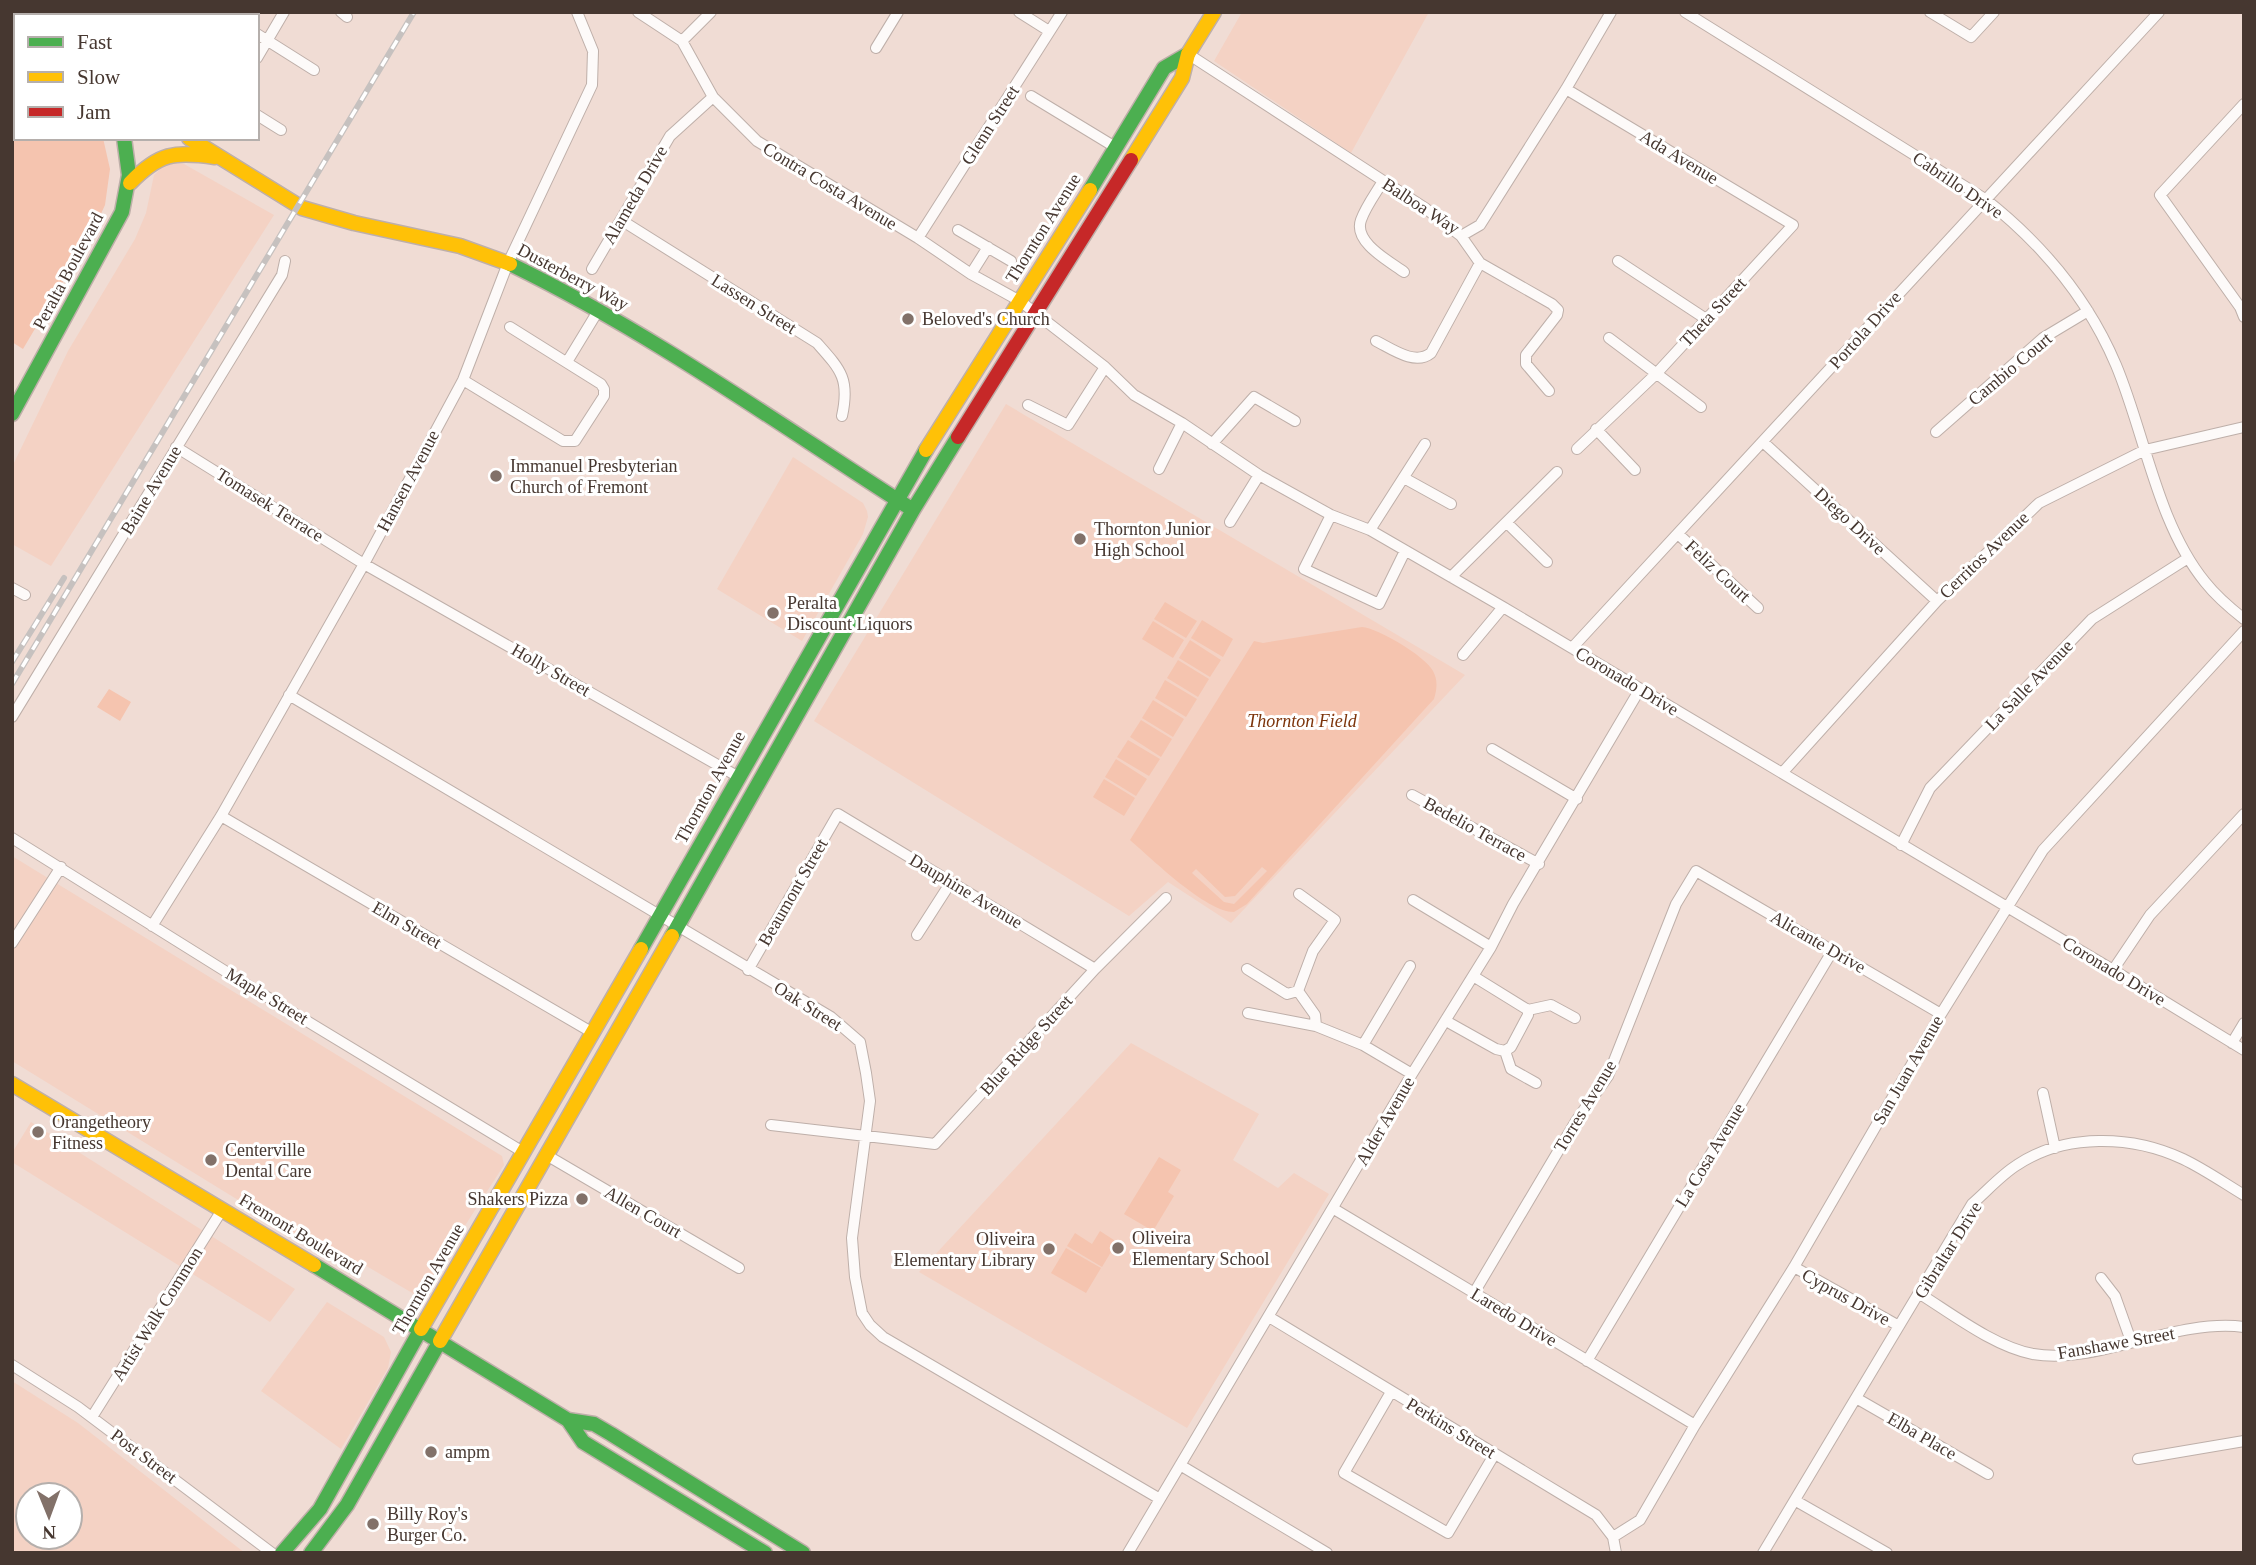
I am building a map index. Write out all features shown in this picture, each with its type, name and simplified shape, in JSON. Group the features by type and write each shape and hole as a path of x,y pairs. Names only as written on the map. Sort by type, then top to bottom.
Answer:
{"main road":[{"name":"Thornton Avenue","path":"311,1553 347,1505 458,1313 913,510 1182,78 1188,54 1214,12"},
{"name":"Thornton Avenue","path":"282,1553 320,1509 896,499 1164,68 1188,54"},
{"name":"Peralta Boulevard","path":"12,414 121,212 130,183 124,140"},
{"name":"Dusterberry Way","path":"193,140 298,206 347,223 455,244 508,262 567,291 913,510"},
{"path":"130,183 146,165 164,155 188,153 225,158"},
{"name":"Fremont Boulevard","path":"12,1084 568,1420 594,1424 803,1553"},
{"name":"Fremont Boulevard","path":"568,1420 583,1442 765,1553"}],"street":[{"path":"259,55 284,12"},
{"name":"Hansen Avenue","path":"152,926 221,816 364,564 463,380 508,262 592,85 593,51 577,12"},
{"name":"Contra Costa Avenue","path":"638,12 682,41 713,97 757,141 918,238 971,274 1020,301"},
{"path":"682,41 711,12"},
{"path":"876,48 898,12"},
{"path":"1019,12 1049,31"},
{"name":"Glenn Street","path":"918,238 1062,12"},
{"name":"Balboa Way","path":"1188,54 1425,208 1461,236 1480,225 1611,12"},
{"name":"Cabrillo Drive","path":"1685,12 1985,199 2048,257 2088,311 2117,367 2173,528 2188,558 2204,582 2244,619"},
{"path":"1930,12 1971,37 1994,12"},
{"name":"Portola Drive","path":"1572,648 2159,12"},
{"path":"259,35 314,70"},
{"name":"Ada Avenue","path":"1566,89 1793,225"},
{"path":"1031,96 1115,147"},
{"name":"Alameda Drive","path":"592,269 670,136 713,97"},
{"path":"2242,310 2160,195 2244,104"},
{"path":"259,116 281,130"},
{"path":"1383,181 1360,222 1360,232 1366,243 1404,272"},
{"name":"Lassen Street","path":"621,220 817,343 840,368 846,396 842,416"},
{"name":"Theta Street","path":"1577,449 1656,374 1793,225"},
{"path":"958,230 1011,261"},
{"path":"1461,236 1480,263 1558,310 1557,315 1525,355 1526,364 1549,391"},
{"path":"971,274 988,247"},
{"name":"Baine Avenue","path":"12,717 282,275 285,261"},
{"path":"1618,261 1706,319"},
{"path":"1376,341 1417,359 1425,358 1431,353 1480,263"},
{"name":"Coronado Drive","path":"1020,301 1105,367 1134,395 1182,423 1259,475 1331,515 1370,530 1503,607 2244,1050"},
{"path":"568,362 598,310"},
{"name":"Cambio Court","path":"1936,432 2043,338 2088,311"},
{"path":"463,380 563,441 575,441 604,396 604,389 601,384 568,362 510,327"},
{"path":"1609,338 1701,408"},
{"path":"1028,405 1068,425 1105,367"},
{"path":"1212,444 1254,397 1295,421"},
{"path":"1159,469 1182,423"},
{"name":"Cerritos Avenue","path":"1783,772 1937,601 2039,503 2145,450 2244,428"},
{"path":"1596,429 1635,470"},
{"name":"Diego Drive","path":"1763,442 1937,601"},
{"path":"1370,530 1425,444"},
{"name":"Tomasek Terrace","path":"177,447 364,564"},
{"path":"1451,578 1557,472"},
{"path":"1230,522 1259,475"},
{"path":"1404,478 1451,505"},
{"path":"1331,515 1304,569 1379,604 1405,551"},
{"path":"1507,523 1547,562"},
{"name":"Feliz Court","path":"1678,534 1758,608"},
{"name":"La Salle Avenue","path":"1901,845 1930,789 2092,619 2188,558"},
{"name":"Holly Street","path":"364,564 737,776"},
{"path":"12,588 24,595"},
{"path":"1463,655 1503,607"},
{"name":"San Juan Avenue","path":"1614,1537 1640,1520 1695,1425 1794,1267 1941,1014 2043,850 2244,631"},
{"name":"Alder Avenue","path":"1128,1553 1412,1074 1491,947 1513,904 1640,689"},
{"name":"Oak Street","path":"289,695 831,1017 860,1042 870,1101 852,1238 855,1277 862,1313 883,1337 1160,1499"},
{"path":"1492,749 1577,799"},
{"name":"Bedelio Terrace","path":"1412,795 1539,864"},
{"name":"Dauphine Avenue","path":"838,814 1095,969"},
{"name":"Beaumont Street","path":"748,970 838,814"},
{"path":"2113,970 2150,915 2244,814"},
{"name":"Elm Street","path":"221,816 593,1033"},
{"name":"Maple Street","path":"12,838 523,1152"},
{"path":"12,943 61,867"},
{"name":"Alicante Drive","path":"1696,871 1941,1014"},
{"name":"Torres Avenue","path":"1474,1293 1576,1121 1608,1076 1676,904 1696,871"},
{"path":"917,935 951,882"},
{"path":"1298,991 1313,951 1335,920 1299,894"},
{"name":"Blue Ridge Street","path":"866,1136 935,1144 1095,969 1166,898"},
{"path":"1413,900 1491,947"},
{"name":"La Cosa Avenue","path":"1587,1361 1833,950"},
{"path":"1363,1045 1410,966"},
{"path":"1247,969 1287,994 1298,991"},
{"path":"1473,976 1528,1010 1551,1005 1575,1018"},
{"path":"1298,991 1315,1015 1316,1026"},
{"path":"1446,1021 1496,1049 1505,1051 1511,1047 1528,1010"},
{"path":"1248,1013 1316,1026 1363,1045 1412,1074"},
{"path":"2231,1043 2244,1023"},
{"path":"1505,1051 1511,1069 1536,1083"},
{"path":"2042,1093 2055,1148"},
{"path":"771,1125 866,1136"},
{"name":"Gibraltar Drive","path":"1763,1553 1972,1204 2015,1166 2034,1155 2055,1148 2102,1140 2149,1147 2183,1159 2244,1195"},
{"name":"Allen Court","path":"548,1156 738,1268"},
{"name":"Laredo Drive","path":"1334,1209 1695,1425"},
{"name":"Artist Walk Common","path":"92,1417 222,1210"},
{"name":"Cyprus Drive","path":"1794,1267 1899,1326"},
{"path":"2101,1279 2115,1296 2131,1341"},
{"name":"Fanshawe Street","path":"1920,1294 1983,1335 2030,1353 2057,1356 2206,1326 2244,1326"},
{"name":"Perkins Street","path":"1269,1317 1596,1515 1614,1537"},
{"name":"Post Street","path":"12,1365 92,1417 272,1553"},
{"path":"1391,1392 1343,1473 1448,1533 1494,1455"},
{"name":"Elba Place","path":"1856,1398 1988,1474"},
{"path":"2138,1459 2244,1441"},
{"path":"1180,1465 1327,1553"},
{"path":"1796,1501 1887,1553"},
{"path":"1614,1537 1616,1553"}],"shaded area":[{"path":"1242,12 1429,12 1351,153 1214,61"},
{"path":"184,164 274,215 51,566 12,544 12,467 68,351 135,239 146,213 154,175 165,165"},
{"name":"Thornton Junior High School","path":"1006,404 1465,675 1231,923 1168,882 1129,916 814,721"},
{"path":"793,457 863,503 868,517 863,534 802,641 717,589"},
{"path":"12,856 502,1156 504,1165 423,1291 414,1294 363,1264 318,1249 12,1061"},
{"name":"Oliveira Elementary School","path":"1131,1043 1259,1114 1233,1160 1278,1188 1294,1173 1329,1194 1187,1428 919,1272"},
{"path":"31,1122 295,1289 270,1322 12,1162 12,1153"},
{"path":"327,1302 384,1337 391,1352 388,1368 341,1449 261,1391"},
{"path":"12,1381 78,1423 245,1553 12,1553"}],"green space":[{"path":"12,58 14,140 103,140 110,169 105,205 94,229 23,349 12,342"},
{"path":"1165,602 1197,621 1186,638 1154,619"},
{"path":"1202,620 1233,639 1223,657 1191,638"},
{"path":"1153,621 1184,640 1173,658 1142,639"},
{"name":"Thornton Field","path":"1362,627 1389,637 1421,658 1433,671 1436,688 1434,699 1247,904 1234,912 1222,910 1195,894 1130,840 1254,641 1263,643","holes":["1262,867 1267,871 1234,904 1224,902 1192,873 1196,869 1225,897 1235,896"]},
{"path":"1190,640 1221,660 1210,677 1179,658"},
{"path":"1178,660 1209,679 1198,697 1167,678"},
{"path":"1165,680 1197,699 1186,717 1155,698"},
{"path":"109,689 131,702 120,721 97,707"},
{"path":"1153,700 1184,719 1173,737 1142,718"},
{"path":"1141,720 1172,739 1161,757 1130,737"},
{"path":"1128,740 1160,759 1149,776 1117,757"},
{"path":"1116,759 1147,779 1136,796 1105,777"},
{"path":"1104,779 1135,798 1124,816 1093,797"},
{"path":"1159,1157 1181,1170 1168,1192 1174,1196 1153,1231 1124,1214"},
{"path":"1100,1231 1117,1242 1102,1267 1067,1246 1075,1233 1092,1244"},
{"path":"1066,1248 1101,1268 1086,1293 1051,1273"}],"railway":[{"path":"12,684 414,12"},
{"path":"12,662 64,578"}],"traffic: fast":[{"path":"1090,190 1164,68 1188,54"},
{"path":"12,414 122,212 129,175 124,140"},
{"path":"510,264 563,291 665,350 913,510"},
{"path":"672,936 913,510 958,437"},
{"path":"641,949 926,450"},
{"path":"314,1265 568,1420 594,1424 611,1434 803,1553"},
{"path":"282,1553 320,1509 421,1329"},
{"path":"311,1553 347,1505 440,1341"},
{"path":"568,1420 583,1442 765,1553"}],"traffic: slow":[{"path":"1131,160 1182,78 1188,54 1214,12"},
{"path":"192,140 302,208 354,223 460,246 510,264"},
{"path":"130,183 150,165 168,156 188,154 215,157"},
{"path":"926,450 1090,190"},
{"path":"440,1341 672,936"},
{"path":"421,1329 641,949"},
{"path":"12,1084 314,1265"}],"traffic: jam":[{"path":"958,437 1131,160"}],"place":[{"name":"Beloved's Church","path":"908,319"},
{"name":"Immanuel Presbyterian Church of Fremont","path":"496,476"},
{"name":"Thornton Junior High School","path":"1080,539"},
{"name":"Peralta Discount Liquors","path":"773,613"},
{"name":"Orangetheory Fitness","path":"38,1132"},
{"name":"Centerville Dental Care","path":"211,1160"},
{"name":"Shakers Pizza","path":"582,1199"},
{"name":"Oliveira Elementary School","path":"1118,1248"},
{"name":"Oliveira Elementary Library","path":"1049,1249"},
{"name":"ampm","path":"431,1452"},
{"name":"Billy Roy's Burger Co.","path":"373,1524"}]}
